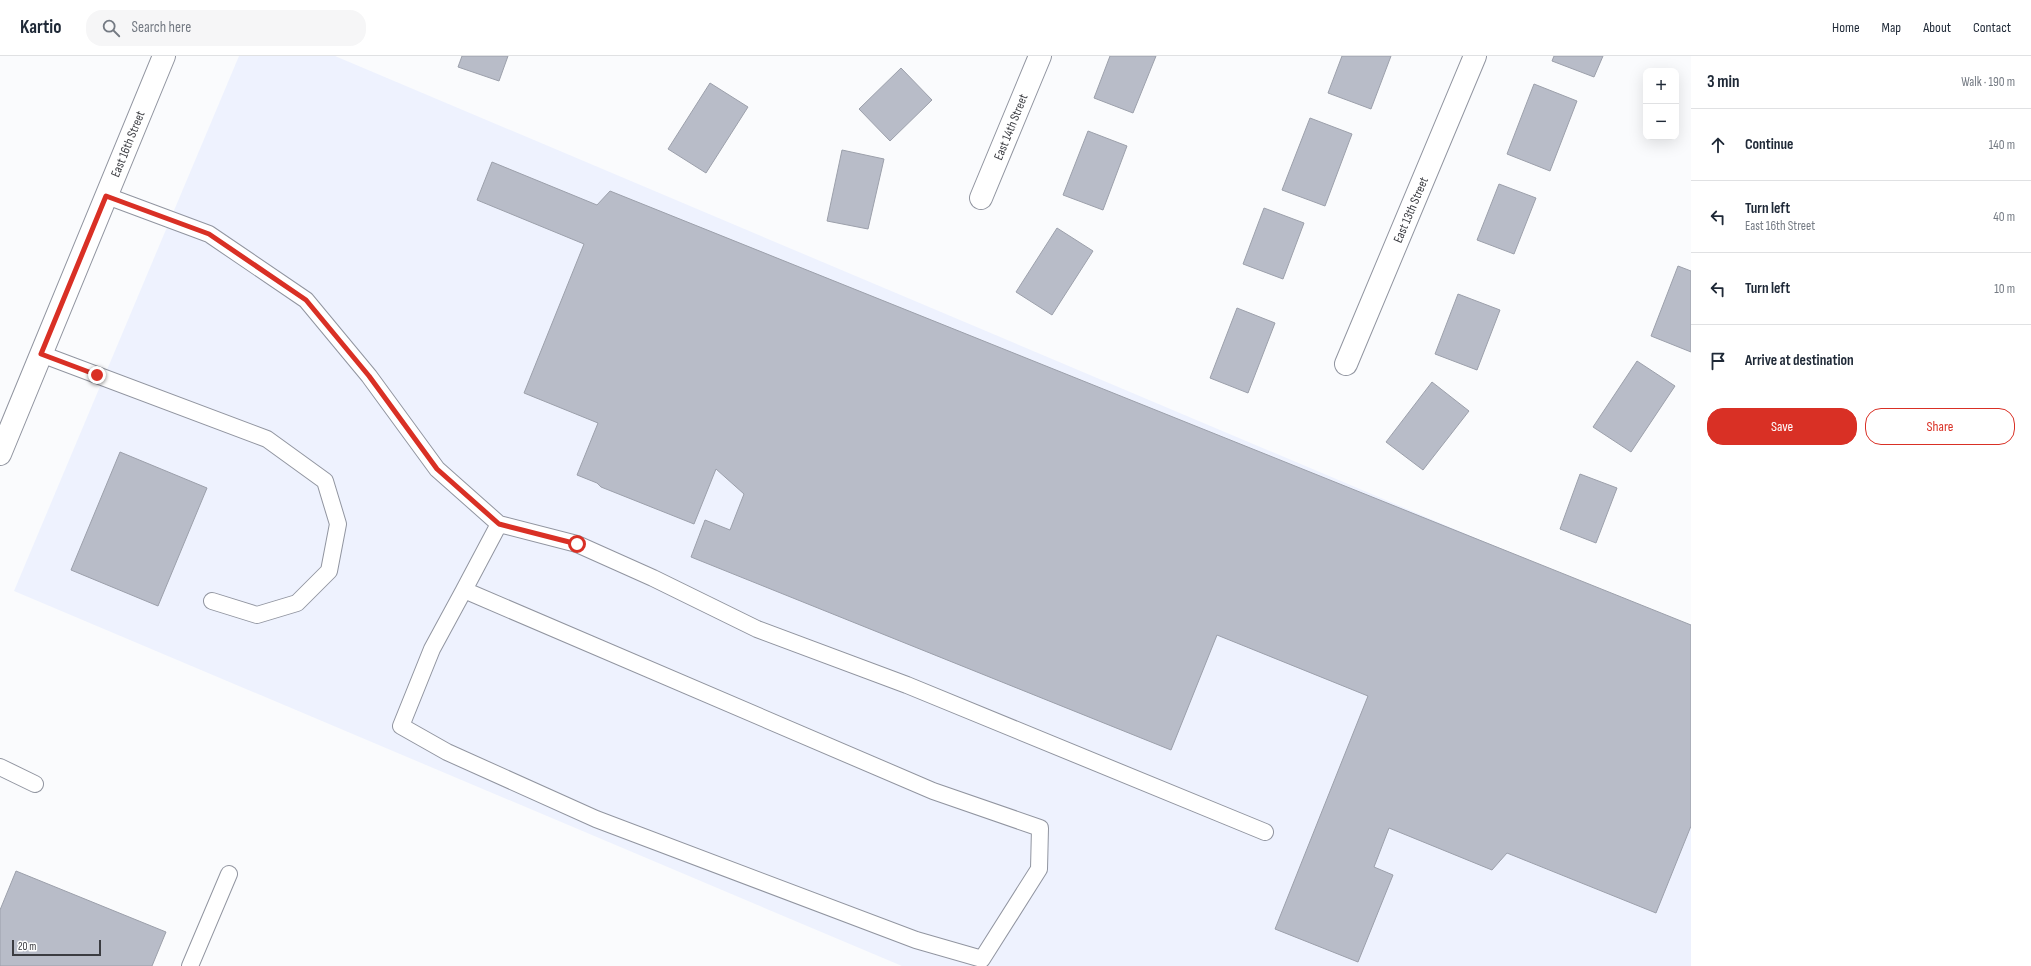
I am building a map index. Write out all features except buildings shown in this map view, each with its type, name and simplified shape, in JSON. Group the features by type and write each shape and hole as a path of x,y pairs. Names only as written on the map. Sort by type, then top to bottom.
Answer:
{"street":[{"name":"East 16th Street","path":"0,454 164,56"},
{"name":"East 14th Street","path":"981,198 1040,56"},
{"name":"East 13th Street","path":"1346,364 1475,56"}],"lane":[{"path":"106,196 209,234 306,300 369,376 437,469 499,524 577,544 757,629 907,685 1264,832"},
{"path":"41,354 266,439 324,481 338,524 329,571 297,603 257,615 212,601"},
{"path":"464,590 933,791 1040,828 1039,869 982,959 916,940 596,819 447,752 401,726 432,649 499,524"},
{"path":"0,767 35,784"},
{"path":"190,966 229,874"}],"shaded area":[{"path":"239,56 335,56 1691,629 1691,966 902,966 14,591"}],"route":[{"path":"97,375 41,354 106,196 209,234 306,300 369,376 437,469 499,524 577,544"}]}
